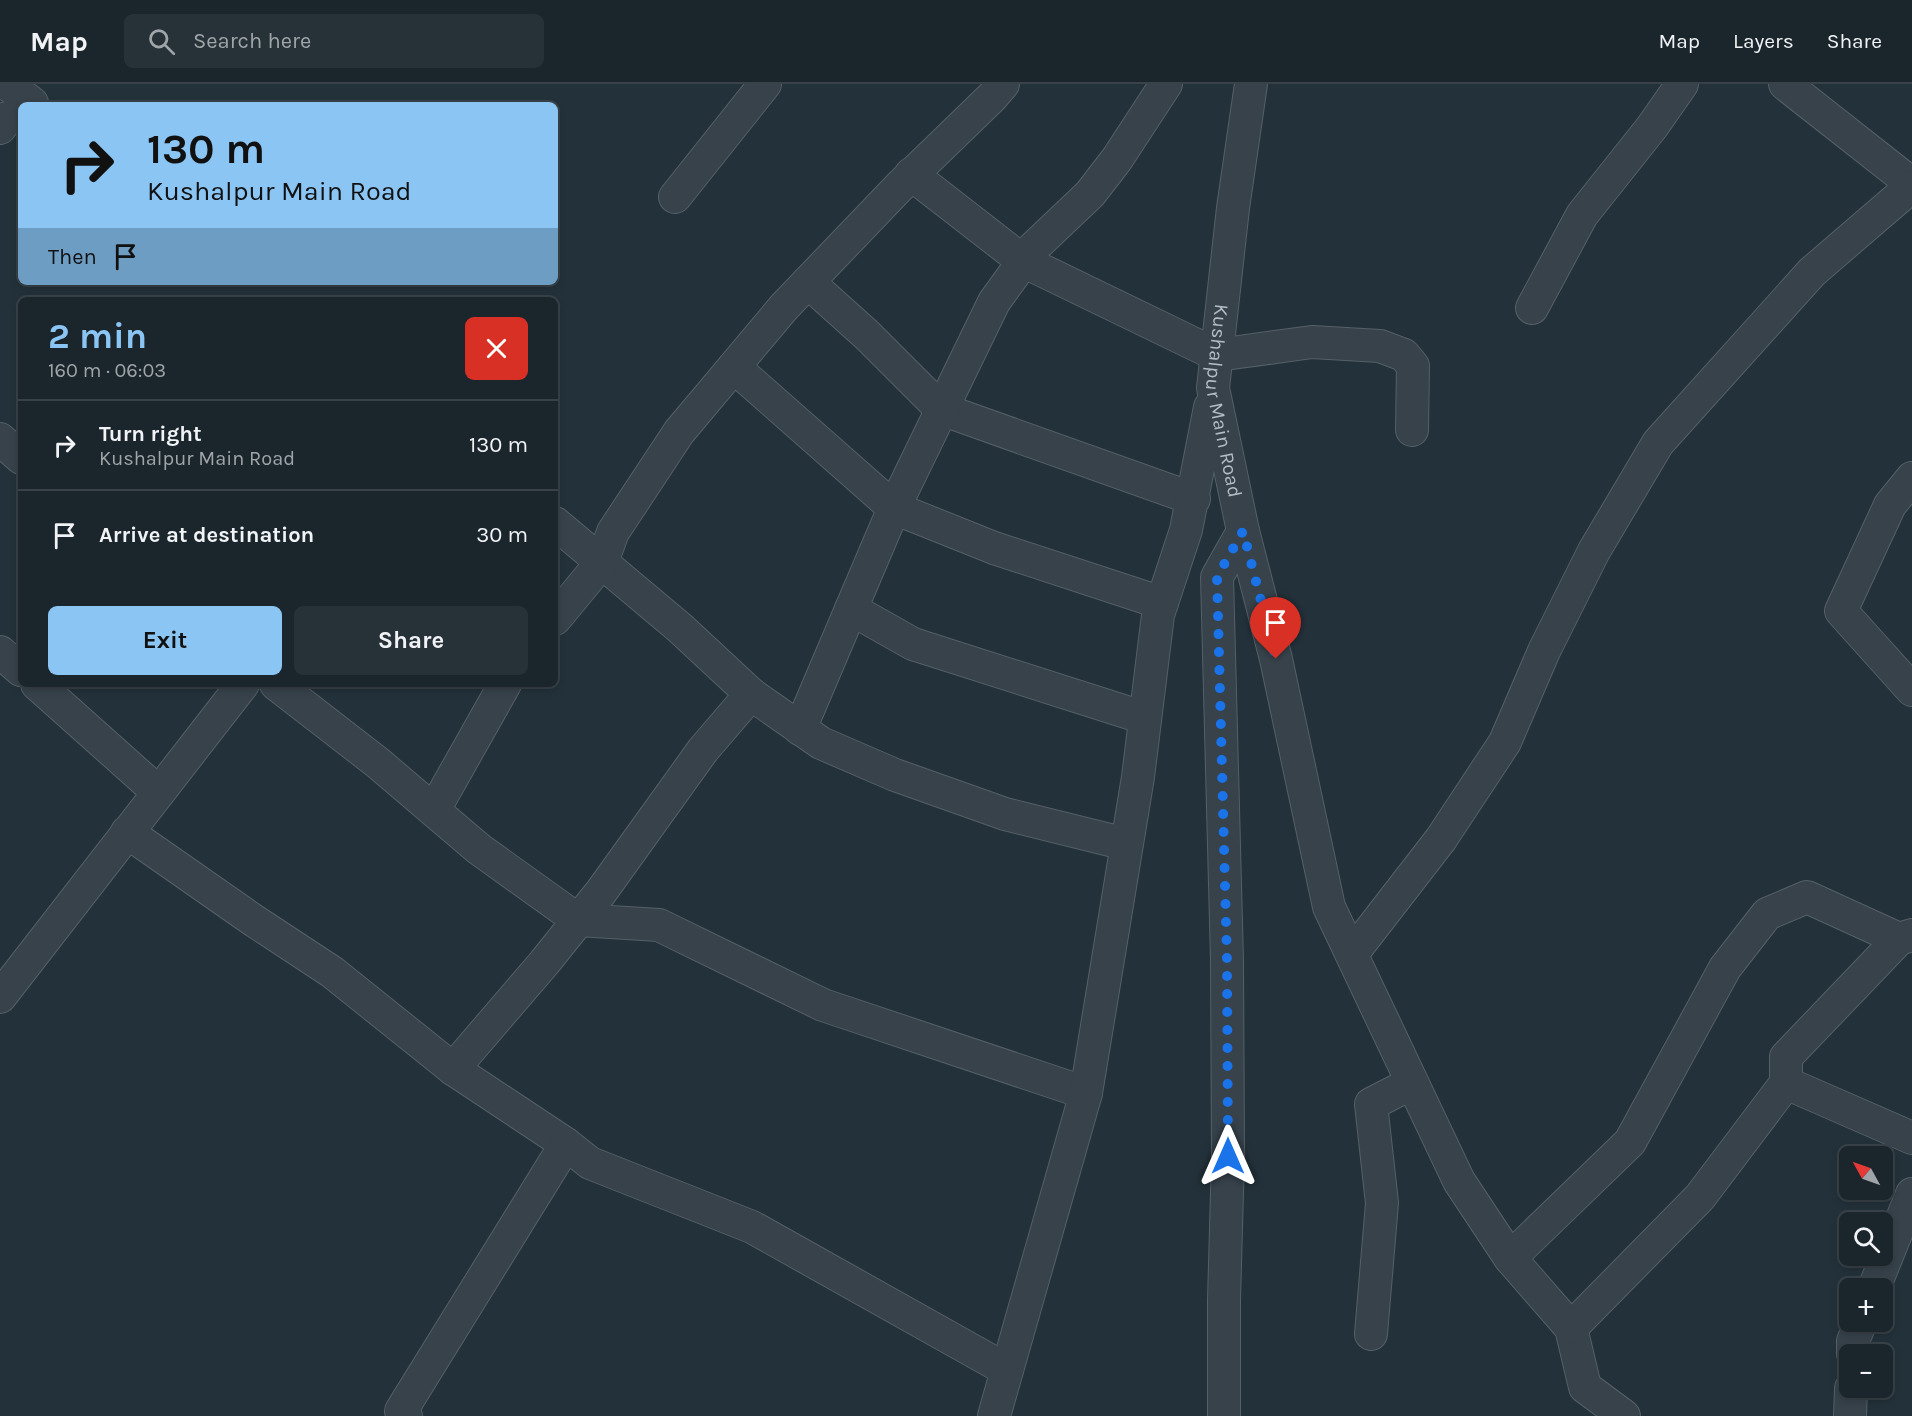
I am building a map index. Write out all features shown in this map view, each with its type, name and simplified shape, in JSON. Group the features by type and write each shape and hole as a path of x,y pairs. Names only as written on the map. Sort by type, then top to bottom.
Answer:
{"street":[{"path":"7,84 13,116"},
{"path":"675,197 765,84"},
{"path":"558,615 602,562 613,532 679,432 784,307 911,174 1003,84"},
{"path":"800,729 894,508 994,302 1033,248 1090,194 1117,159 1166,84"},
{"name":"Kushalpur Main Road","path":"1251,84 1233,208 1213,388 1243,531 1276,659 1329,907 1459,1180 1510,1258 1571,1328"},
{"path":"1532,308 1582,215 1652,127 1682,84"},
{"path":"1352,954 1441,839 1505,742 1544,651 1594,551 1658,443 1812,272 1912,185 1785,84"},
{"path":"911,174 1023,261 1217,355 1312,342 1380,346 1404,355 1413,366 1412,430"},
{"path":"808,282 867,335 941,409 1194,499"},
{"path":"734,367 894,508 994,548 1162,603"},
{"path":"994,1416 1086,1093 1145,718 1158,615 1194,499 1213,388"},
{"path":"0,440 18,455"},
{"path":"1912,477 1890,506 1840,611 1912,690"},
{"path":"558,525 680,628 750,694 821,743 895,775 1005,814 1126,844"},
{"path":"1224,1416 1228,1156 1227,984 1217,577 1243,531"},
{"path":"851,609 913,644 1145,718"},
{"path":"0,652 18,667"},
{"path":"40,687 158,792"},
{"path":"6,977 127,832 241,687"},
{"path":"280,687 378,763 479,849 578,920 659,925 823,1005 1086,1093"},
{"path":"434,810 503,687"},
{"path":"453,1069 601,892 703,750 750,694"},
{"path":"127,832 332,972 453,1069 566,1144 590,1163 752,1227 1007,1370"},
{"path":"1510,1258 1630,1142 1725,968 1767,914 1807,897 1906,937 1786,1057 1786,1083 1700,1197 1571,1328 1582,1401 1624,1416"},
{"path":"1371,1334 1382,1203 1371,1104 1412,1083"},
{"path":"1786,1083 1912,1138"},
{"path":"406,1416 401,1410 566,1144"},
{"path":"1878,1278 1912,1194"},
{"path":"1850,1416 1851,1398"}],"route":[{"path":"1228,1156 1227,961 1217,577 1243,531 1276,659"}]}
